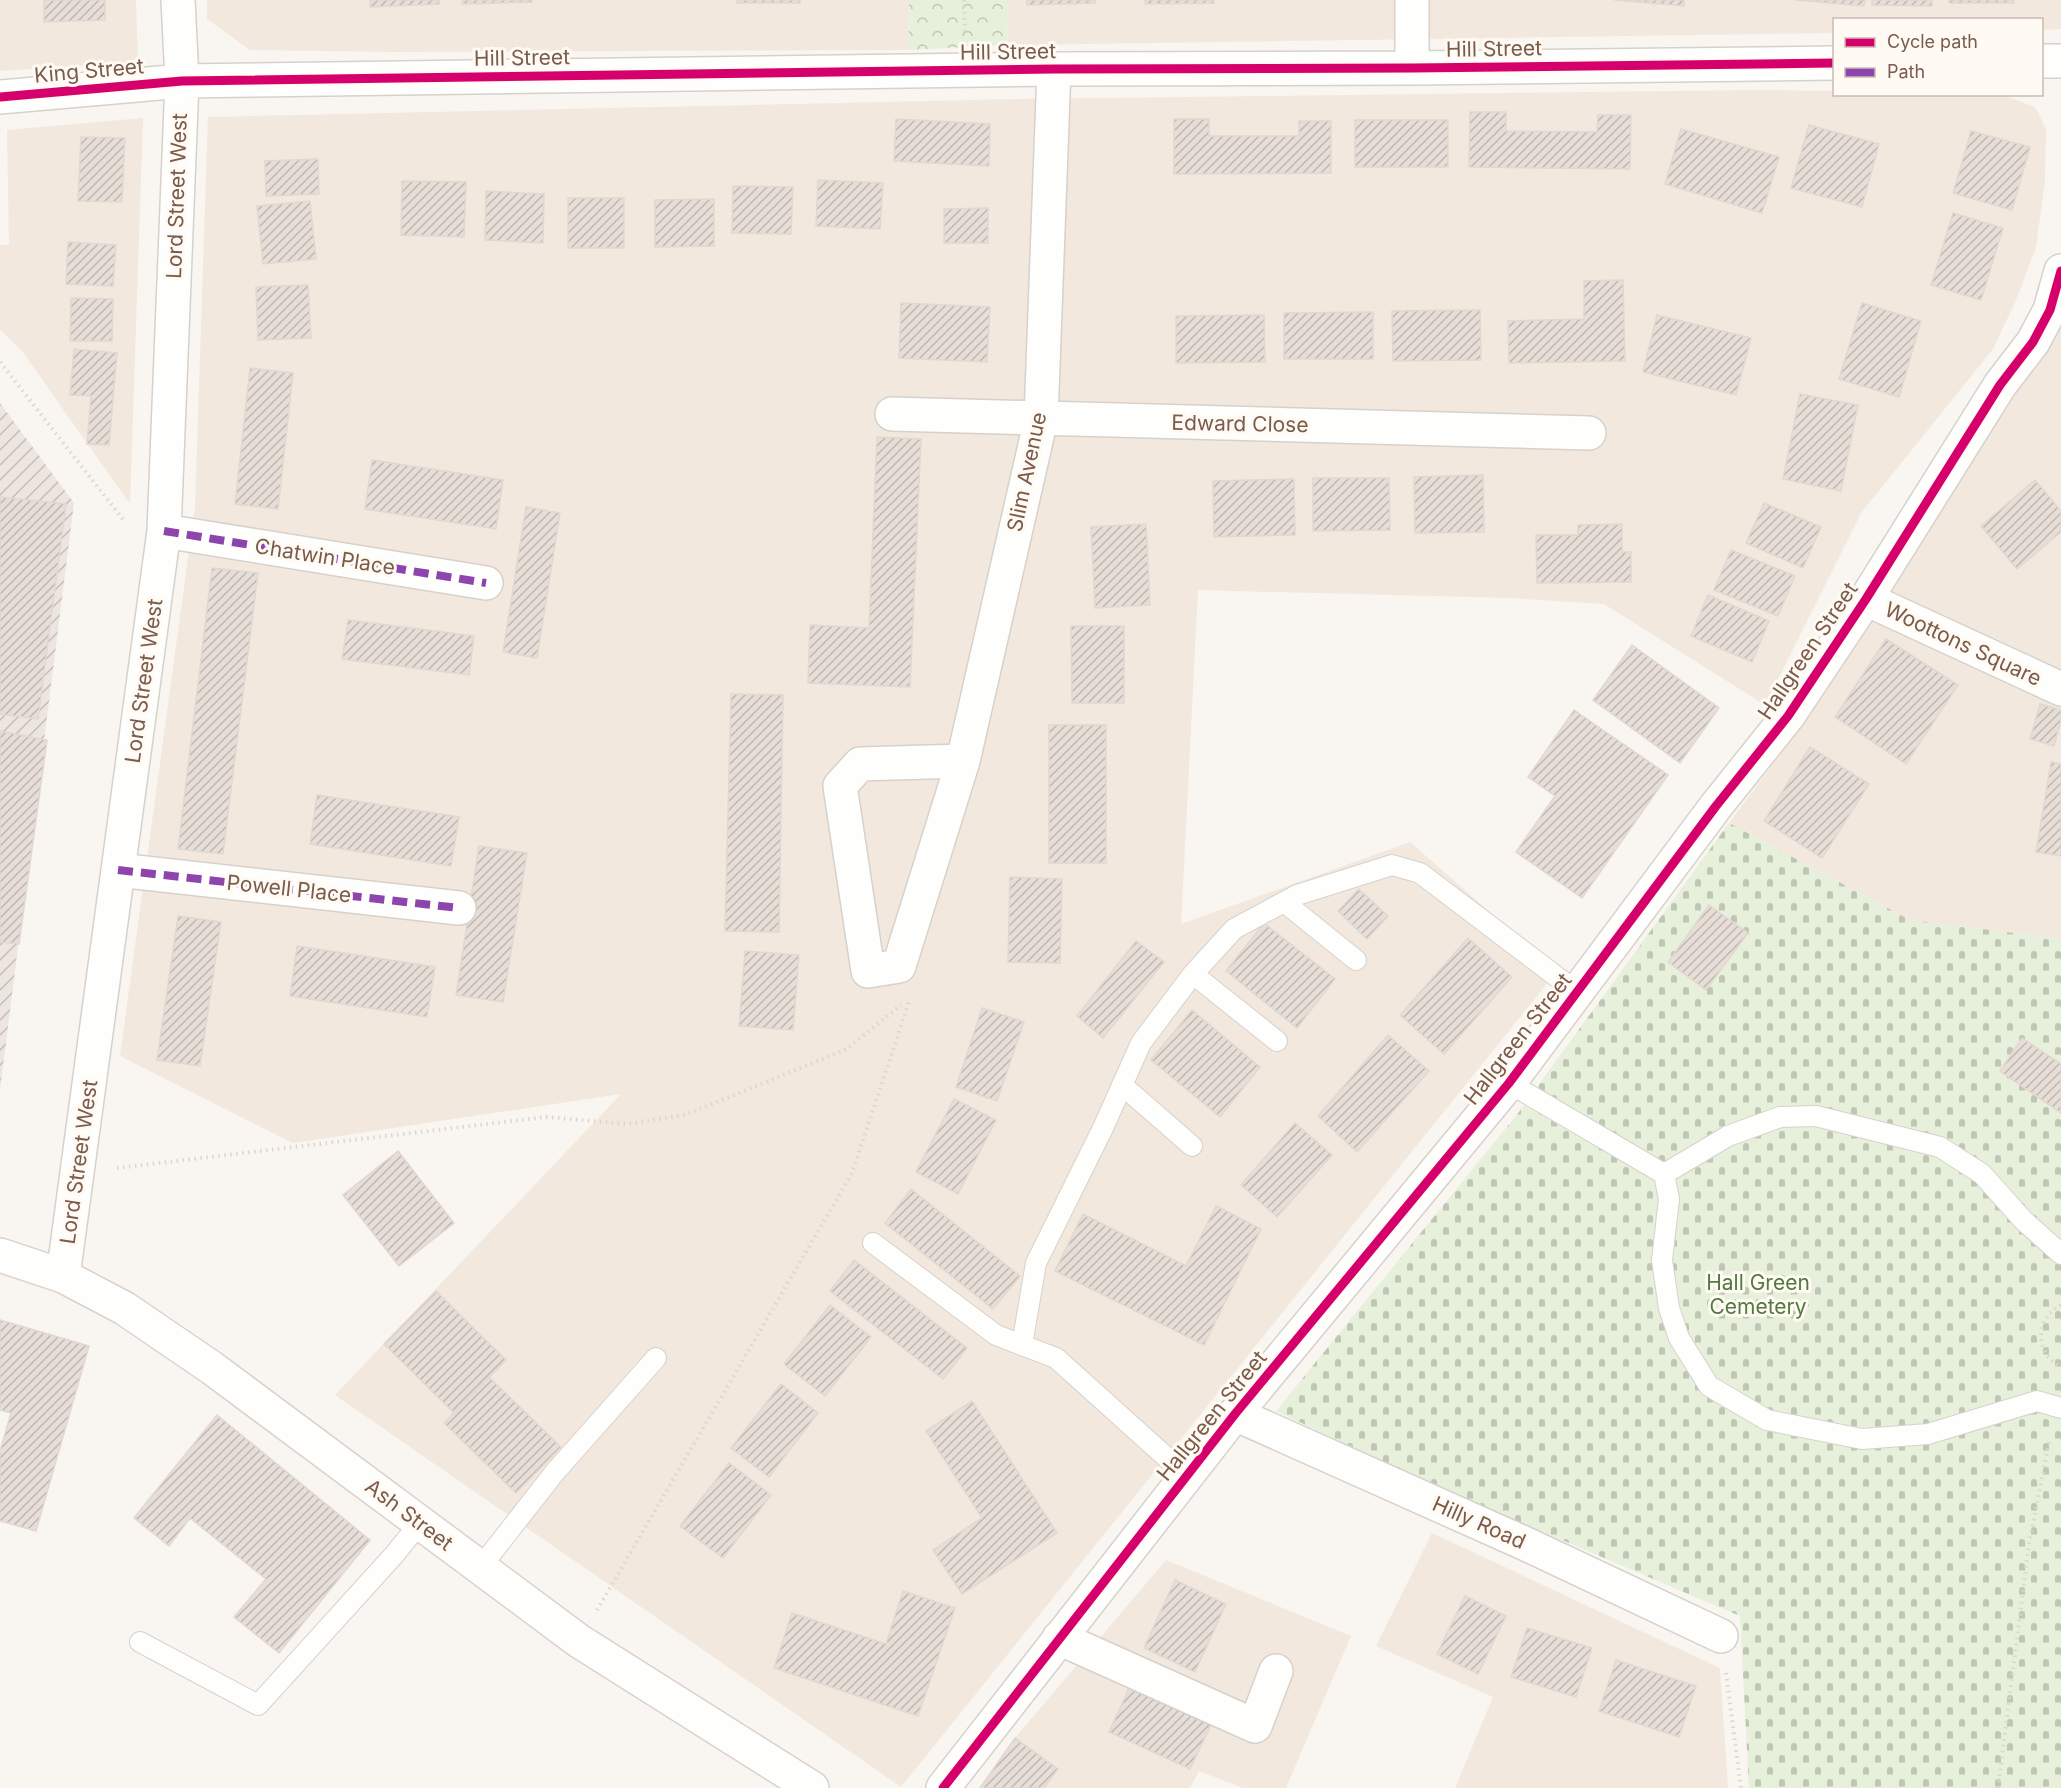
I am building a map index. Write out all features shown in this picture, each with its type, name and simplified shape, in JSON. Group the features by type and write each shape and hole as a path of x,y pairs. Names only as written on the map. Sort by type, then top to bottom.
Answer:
{"street":[{"name":"Lord Street West","path":"63,1276 164,531 182,81 178,0"},
{"path":"1412,0 1412,68"},
{"path":"2043,61 2061,61"},
{"name":"Hill Street","path":"182,81 1054,69 1833,63"},
{"name":"Slim Avenue","path":"963,761 860,764 840,786 868,971 899,966 963,761 1041,419 1054,69"},
{"name":"King Street","path":"0,97 182,81"},
{"name":"Hallgreen Street","path":"943,1788 1234,1414 1509,1083 1716,806 1788,716 1866,599 2000,385 2033,342 2049,310 2061,272"},
{"name":"Edward Close","path":"892,414 1589,433"},
{"name":"Chatwin Place","path":"164,531 486,583"},
{"name":"Woottons Square","path":"1866,599 2061,689"},
{"name":"Powell Place","path":"118,870 459,908"},
{"name":"Ash Street","path":"0,1255 63,1276 124,1308 202,1362 579,1641 812,1788"},
{"name":"Hilly Road","path":"1234,1414 1526,1544 1721,1636"},
{"path":"1059,1638 1255,1726 1276,1671"}],"lane":[{"path":"1022,1345 1036,1263 1141,1043 1193,975 1234,929 1297,895 1392,865 1420,873 1577,992"},
{"path":"1284,902 1356,960"},
{"path":"1193,975 1277,1041"},
{"path":"1509,1083 1664,1174 1669,1199 1662,1260 1669,1308 1679,1338 1709,1386 1767,1420 1862,1439 1928,1434 2037,1401 2059,1408"},
{"path":"1122,1085 1192,1146"},
{"path":"1664,1174 1728,1137 1780,1117 1816,1116 1940,1147 1982,1174 2024,1221 2061,1254"},
{"path":"873,1243 996,1335 1056,1358 1186,1476"},
{"path":"480,1568 555,1472 656,1358"},
{"path":"140,1642 258,1705 394,1555 420,1523"}],"path":[{"path":"0,362 159,568"},
{"path":"77,1173 546,1117 627,1124 684,1115 847,1049 911,996 852,1173 579,1641"},
{"path":"2061,1305 2049,1313 2043,1322 2041,1334 2046,1355 2061,1368"},
{"path":"1998,1788 2029,1544 2059,1408"},
{"path":"1721,1636 1741,1788"}],"shaded area":[{"path":"0,0 136,0 138,62 0,71"},
{"path":"207,0 909,0 908,50 393,52 250,50 207,19"},
{"path":"1007,0 2061,0 2061,29 2043,30 2043,18 1833,18 1833,33 1008,45"},
{"path":"1759,90 1833,91 1833,96 2006,96 2035,107 2046,129 2045,181 2036,247 2017,298 1993,349 1861,513 1765,705 1604,604 1510,598 1198,590 1181,924 1410,842 1557,971 901,1787 335,1395 621,1094 293,1143 120,1056 195,507 208,117 1019,99"},
{"path":"143,118 130,504 22,351 0,330 0,245 9,245 7,130"},
{"path":"2061,326 2061,939 1910,920 1729,823 1785,748 1941,503"},
{"path":"0,403 74,503 0,1090"},
{"path":"1432,1533 1720,1668 1728,1788 1455,1788 1493,1697 1376,1646"},
{"path":"1166,1560 1351,1636 1286,1788 1243,1788 1199,1771 1190,1788 979,1788 1015,1738"}],"green space":[{"path":"909,0 1007,0 1008,45 908,50"},
{"name":"Hall Green Cemetery","path":"1729,823 1910,920 2061,939 2061,1788 1749,1788 1740,1616 1433,1485 1276,1411 1519,1112"}],"building":[{"path":"44,0 105,0 105,20 44,22"},
{"path":"370,0 439,0 439,4 370,7"},
{"path":"462,0 532,0 532,2 462,4"},
{"path":"737,0 800,0 800,3 737,3"},
{"path":"1027,0 1095,0 1095,3 1027,5"},
{"path":"1145,0 1214,0 1214,3 1145,4"},
{"path":"1614,0 1684,0 1684,6"},
{"path":"1795,0 1865,0 1864,6"},
{"path":"1872,0 1932,0 1932,6 1872,5"},
{"path":"1949,0 2014,0 2014,3 1949,3"},
{"path":"1470,112 1506,112 1506,131 1597,132 1598,115 1631,115 1630,169 1469,167"},
{"path":"896,119 990,124 989,166 894,161"},
{"path":"1174,119 1209,119 1209,136 1299,136 1299,121 1331,121 1331,173 1174,174"},
{"path":"1355,120 1448,120 1448,167 1355,167"},
{"path":"1809,125 1879,144 1862,207 1791,188"},
{"path":"1681,129 1779,157 1762,213 1665,184"},
{"path":"1971,131 2030,147 2012,210 1953,193"},
{"path":"81,137 125,138 122,202 78,201"},
{"path":"318,159 319,194 266,196 265,161"},
{"path":"818,180 883,183 880,229 816,226"},
{"path":"402,181 466,182 464,237 401,235"},
{"path":"733,186 793,187 791,234 732,233"},
{"path":"486,191 544,194 543,243 485,240"},
{"path":"568,198 624,198 624,248 568,248"},
{"path":"714,199 714,246 655,247 655,200"},
{"path":"310,201 316,259 263,264 257,206"},
{"path":"988,208 988,243 944,243 944,209"},
{"path":"1953,213 2003,228 1981,300 1931,285"},
{"path":"68,242 116,245 113,286 66,284"},
{"path":"1623,280 1625,361 1509,363 1508,321 1584,319 1584,281"},
{"path":"308,285 311,338 258,340 256,287"},
{"path":"71,298 113,299 112,341 70,341"},
{"path":"901,303 990,307 987,362 899,358"},
{"path":"1862,303 1921,321 1899,397 1839,379"},
{"path":"1480,310 1481,360 1393,361 1392,311"},
{"path":"1373,312 1373,359 1284,359 1284,313"},
{"path":"1264,315 1265,362 1176,363 1176,316"},
{"path":"1657,315 1751,338 1736,395 1643,372"},
{"path":"74,349 117,353 109,445 87,444 91,396 70,395"},
{"path":"250,368 293,373 278,509 235,504"},
{"path":"1800,394 1858,405 1841,491 1783,479"},
{"path":"877,437 921,439 910,687 808,683 810,625 869,628"},
{"path":"372,460 503,480 496,529 365,509"},
{"path":"1483,475 1484,532 1415,533 1414,477"},
{"path":"1313,478 1389,478 1390,530 1313,531"},
{"path":"1294,479 1295,535 1214,537 1213,481"},
{"path":"2035,480 2061,511 2061,532 2017,569 1981,526"},
{"path":"0,497 66,504 38,719 0,714"},
{"path":"1764,503 1821,527 1803,568 1746,543"},
{"path":"526,507 560,513 537,658 503,652"},
{"path":"1146,524 1150,605 1095,608 1091,527"},
{"path":"1622,524 1622,552 1631,552 1631,582 1537,583 1536,535 1578,535 1578,525"},
{"path":"1731,550 1795,576 1778,616 1714,590"},
{"path":"212,568 258,573 223,854 178,849"},
{"path":"1708,595 1769,621 1752,662 1691,636"},
{"path":"348,620 474,636 469,675 342,659"},
{"path":"1071,626 1124,626 1124,703 1072,703"},
{"path":"1886,639 1958,685 1906,764 1835,717"},
{"path":"1632,645 1719,708 1680,763 1593,700"},
{"path":"731,694 783,695 779,932 725,931"},
{"path":"2040,704 2061,710 2061,720 2054,746 2030,739"},
{"path":"1574,710 1668,775 1582,898 1516,852 1555,796 1528,777"},
{"path":"1049,725 1106,725 1106,863 1049,863"},
{"path":"0,731 47,740 19,944 0,942"},
{"path":"1810,747 1869,784 1822,858 1764,821"},
{"path":"2051,762 2061,764 2061,856 2036,852"},
{"path":"317,795 459,817 451,866 310,844"},
{"path":"479,846 527,853 503,1002 456,995"},
{"path":"1010,877 1062,879 1060,963 1008,962"},
{"path":"1359,889 1388,916 1367,939 1338,911"},
{"path":"1709,905 1748,933 1706,990 1668,962"},
{"path":"178,916 221,922 200,1066 157,1060"},
{"path":"1264,923 1335,979 1297,1028 1226,971"},
{"path":"1468,938 1512,977 1444,1054 1400,1015"},
{"path":"1136,941 1164,962 1103,1038 1077,1016"},
{"path":"297,946 435,967 427,1017 290,996"},
{"path":"745,951 799,955 793,1030 739,1026"},
{"path":"982,1008 1024,1022 997,1101 956,1087"},
{"path":"1192,1010 1260,1067 1220,1117 1151,1060"},
{"path":"1388,1035 1429,1071 1357,1152 1318,1116"},
{"path":"2022,1038 2061,1064 2061,1113 2000,1071"},
{"path":"954,1099 996,1120 958,1194 916,1172"},
{"path":"1295,1123 1332,1155 1277,1217 1241,1185"},
{"path":"398,1151 454,1223 399,1266 343,1195"},
{"path":"911,1189 1020,1276 993,1309 885,1223"},
{"path":"1216,1206 1261,1229 1204,1345 1055,1271 1083,1214 1186,1266"},
{"path":"854,1260 967,1348 943,1379 830,1291"},
{"path":"436,1291 506,1360 454,1413 384,1344"},
{"path":"830,1305 871,1337 825,1396 784,1364"},
{"path":"0,1320 89,1346 36,1531 0,1521 0,1451 11,1413 0,1410"},
{"path":"489,1377 561,1447 516,1493 444,1423"},
{"path":"781,1384 818,1413 769,1477 731,1448"},
{"path":"972,1401 1057,1533 962,1594 933,1550 982,1518 926,1431"},
{"path":"217,1415 370,1540 279,1653 234,1617 266,1579 190,1518 169,1546 134,1518"},
{"path":"729,1463 771,1495 723,1558 680,1526"},
{"path":"1175,1580 1226,1604 1195,1672 1144,1648"},
{"path":"903,1591 955,1608 918,1716 774,1668 792,1613 886,1644"},
{"path":"1465,1596 1506,1616 1478,1674 1437,1654"},
{"path":"1527,1628 1592,1648 1576,1697 1511,1677"},
{"path":"1616,1660 1696,1686 1679,1737 1599,1711"},
{"path":"1133,1680 1214,1718 1190,1769 1109,1732"},
{"path":"1015,1738 1058,1769 1044,1788 980,1788"}],"marked path":[{"path":"164,531 486,583"},
{"path":"118,870 459,908"}],"cycle path":[{"path":"0,97 182,81 1054,69 1833,63"},
{"path":"943,1788 1235,1414 1509,1083 1716,806 1788,716 1866,599 2000,385 2033,342 2050,310 2061,271"}]}
